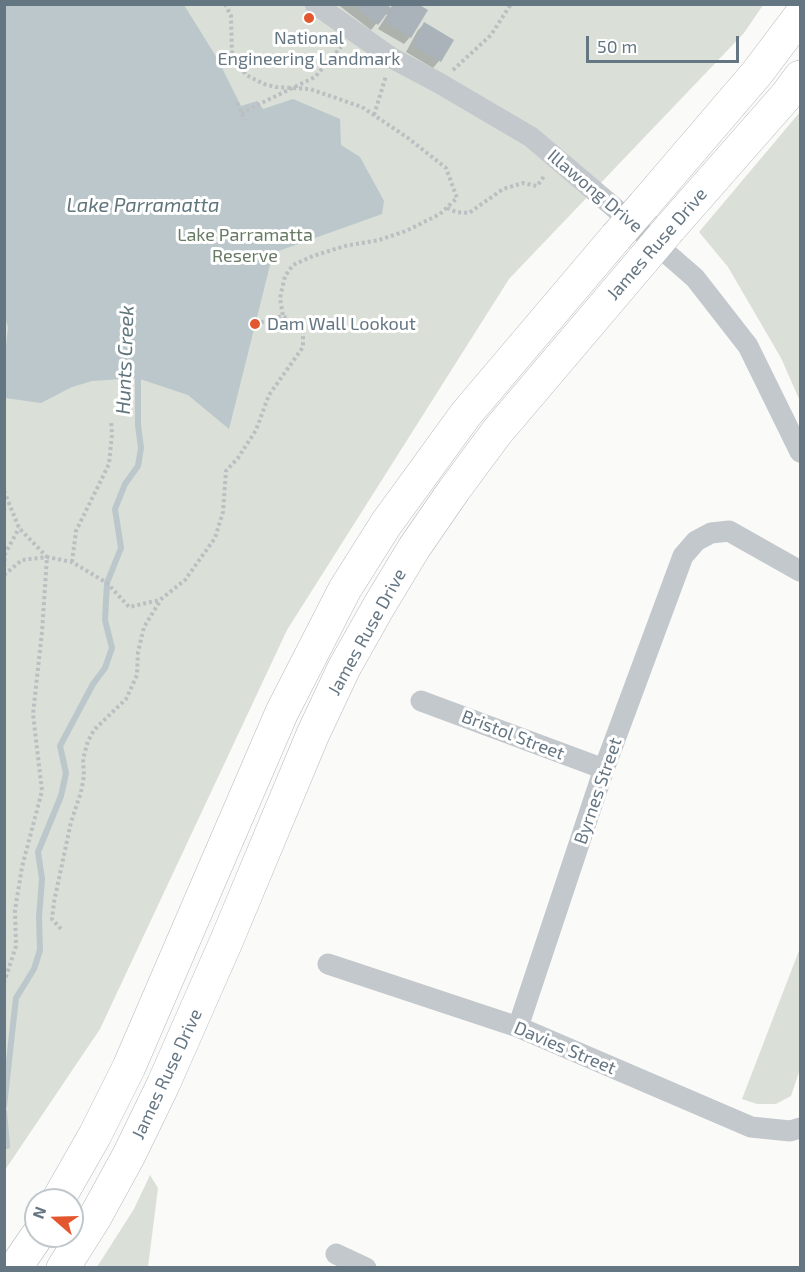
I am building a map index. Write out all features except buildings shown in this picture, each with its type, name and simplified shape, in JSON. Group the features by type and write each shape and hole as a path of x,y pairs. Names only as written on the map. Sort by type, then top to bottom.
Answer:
{"highway":[{"name":"James Ruse Drive","path":"65,1188 95,1135 129,1067 282,712 345,589 392,515 466,414 757,73 801,16"},
{"name":"James Ruse Drive","path":"63,1268 109,1192 158,1095 226,942 313,734 344,668 414,548 497,432 801,77"},
{"path":"15,1268 29,1248"}],"street":[{"name":"Illawong Drive","path":"315,4 392,58 531,137 694,278 748,346 801,452"},
{"name":"Byrnes Street","path":"518,1027 604,769 683,556 696,541 711,533 729,531 801,571"},
{"name":"Bristol Street","path":"422,701 604,769"},
{"name":"Davies Street","path":"328,964 518,1027 751,1127 790,1131 801,1128"},
{"path":"336,1254 366,1268"}],"path":[{"path":"61,929 52,919 54,902 71,822 81,792 84,776 83,759 88,741 94,730 126,699 136,675 138,652 144,627 160,600 185,580 215,538 224,512 226,471 256,430 269,395 303,347 303,330 283,316 280,298 285,276 293,265 313,256 406,231 440,214 457,198 446,168 362,107 310,89 264,84 246,75 232,52 231,16 225,4"},
{"path":"439,83 491,35 510,4"},
{"path":"241,113 315,77 353,31"},
{"path":"374,115 385,80"},
{"path":"237,103 245,120"},
{"path":"447,208 456,212 469,213 503,189 523,183 537,186 548,172"},
{"path":"255,324 283,316"},
{"path":"72,562 76,531 109,464 111,421"},
{"path":"4,491 19,528 47,557 33,714 42,791 22,867 15,910 15,946 4,982"},
{"path":"4,567 6,549 19,528"},
{"path":"4,575 22,560 47,557 72,562 107,584 129,607 160,600"}],"green space":[{"name":"Lake Parramatta Reserve","path":"5,5 763,5 744,33 509,279 287,630 100,1029 5,1170"},
{"path":"800,112 800,401 781,358 728,267 699,232"},
{"path":"800,948 800,1069 791,1096 776,1104 757,1104 742,1099"},
{"path":"150,1175 158,1188 148,1267 97,1267 134,1209"}],"water":[{"name":"Lake Parramatta","path":"5,4 184,5 217,58 241,106 257,101 263,109 293,99 340,119 341,145 360,157 384,201 382,214 273,253 229,429 188,395 137,378 92,381 72,387 41,403 5,398 4,362 8,328 4,312"}],"waterway":[{"name":"Hunts Creek","path":"4,1106 16,998 34,969 40,950 39,917 42,879 38,852 61,796 66,773 60,746 93,684 105,668 112,648 105,620 107,583 121,548 115,509 125,484 138,466 141,448 138,425 138,371"},
{"name":"Hunts Creek","path":"4,1112 7,1146"}],"place":[{"name":"National Engineering Landmark","path":"309,18"},
{"name":"Dam Wall Lookout","path":"255,324"}]}
